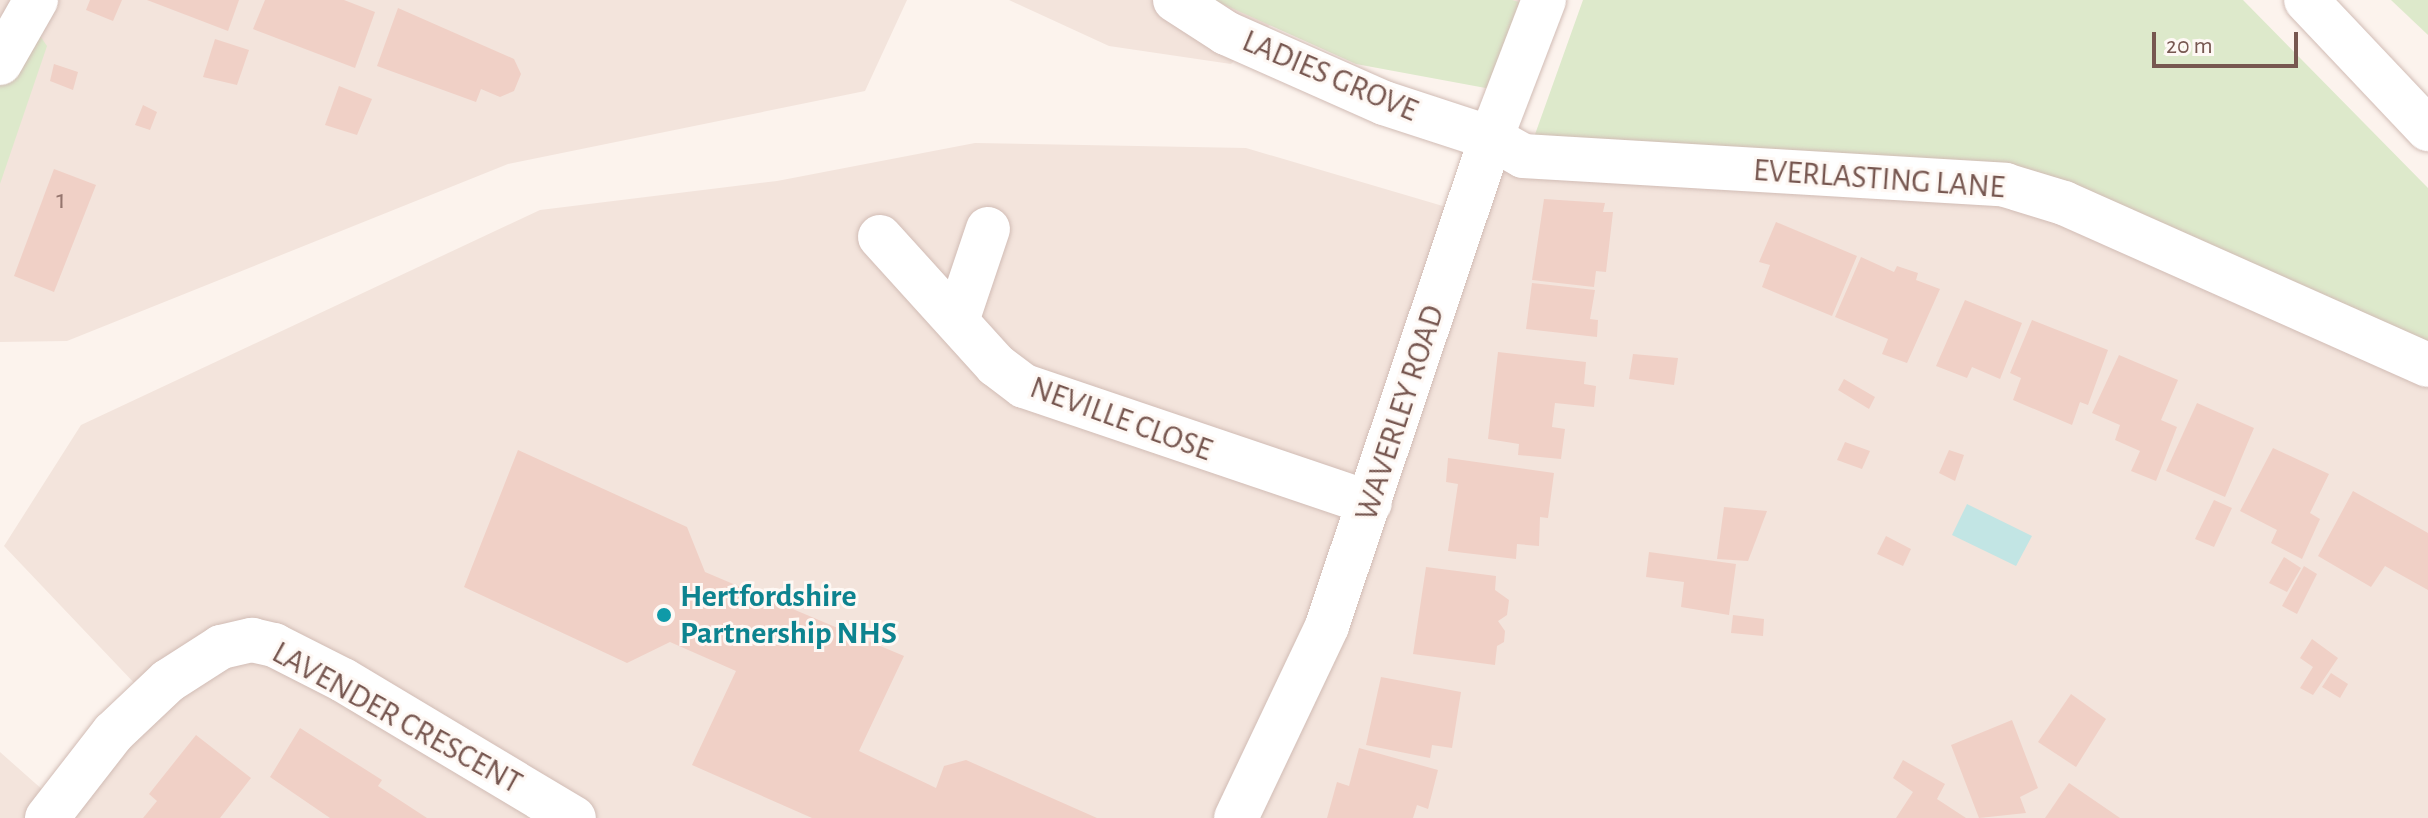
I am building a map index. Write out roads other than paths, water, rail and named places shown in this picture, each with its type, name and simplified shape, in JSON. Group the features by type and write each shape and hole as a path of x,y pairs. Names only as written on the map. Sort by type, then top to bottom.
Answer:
{"street":[{"path":"0,63 36,0"},
{"name":"LADIES GROVE","path":"1175,0 1226,33 1356,90 1491,138"},
{"name":"WAVERLEY ROAD","path":"1236,818 1327,626 1491,138 1544,0"},
{"path":"2306,0 2428,129"},
{"name":"EVERLASTING LANE","path":"1491,138 1523,156 2005,185 2064,203 2428,365"},
{"path":"957,321 988,229"},
{"name":"NEVILLE CLOSE","path":"880,237 996,365 1040,394 1370,503"},
{"name":"LAVENDER CRESCENT","path":"47,818 113,733 168,681 221,647 252,640 274,645 343,680 574,818"}],"water":[{"path":"1967,504 2032,536 2016,566 1952,535"}],"place":[{"name":"Hertfordshire Partnership NHS","path":"664,615"}]}
